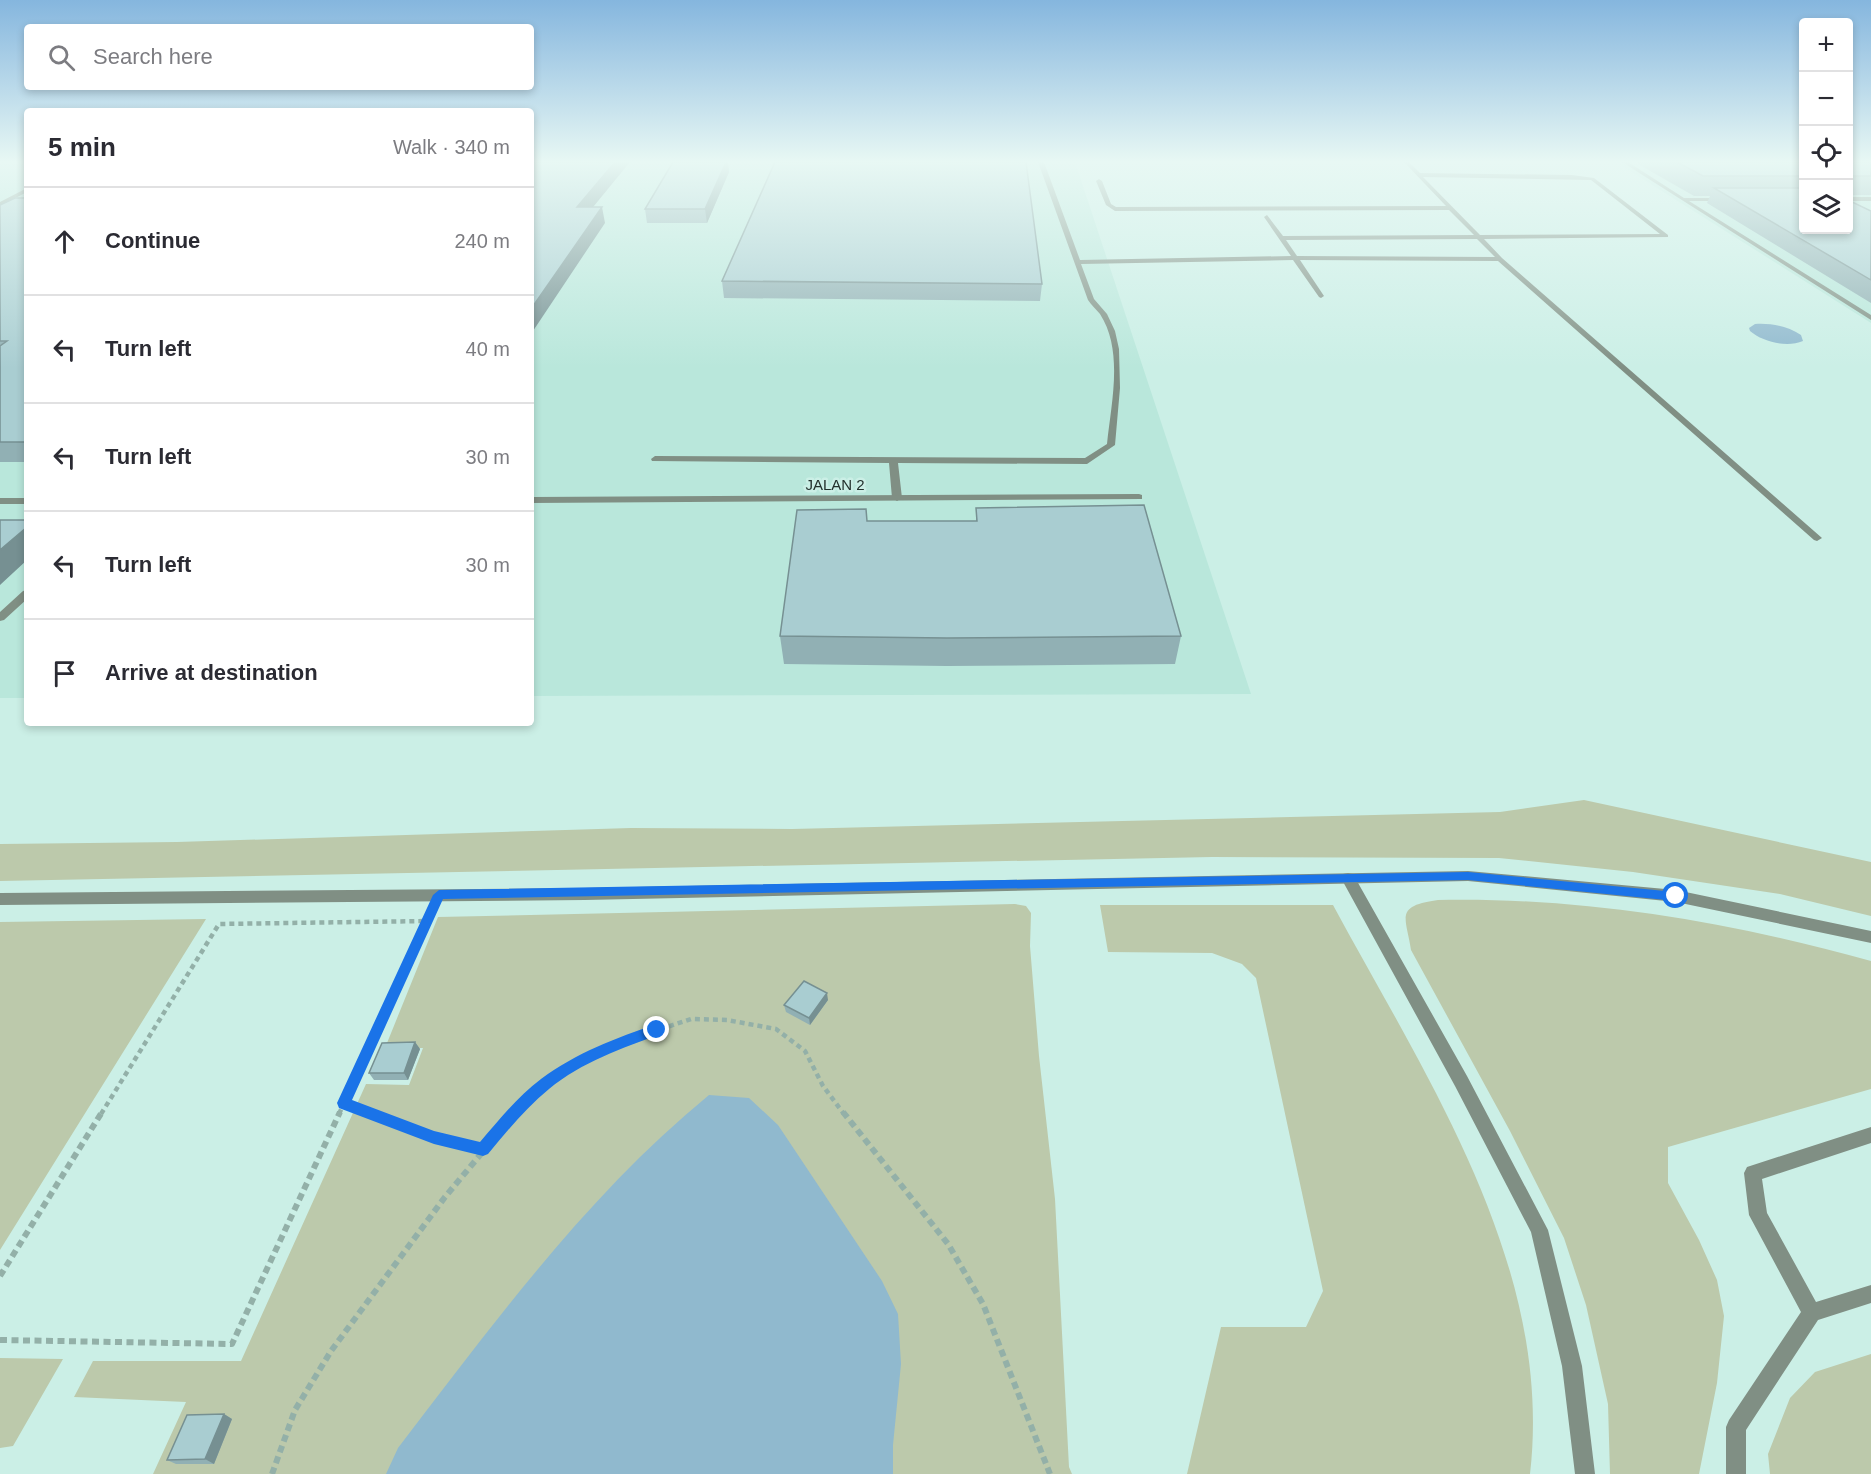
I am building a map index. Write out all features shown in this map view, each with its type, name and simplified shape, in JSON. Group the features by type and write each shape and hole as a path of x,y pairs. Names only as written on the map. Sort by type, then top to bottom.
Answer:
{"street":[{"path":"655,459 1087,461 1110,445 1117,354 1103,310 1091,300 1066,231"},
{"path":"1276,231 1321,296"},
{"path":"1472,231 1500,259 1817,538"},
{"path":"1281,238 1666,236 1659,231"},
{"path":"1733,231 1871,318"},
{"path":"1077,262 1296,258 1500,259"},
{"path":"893,461 897,498"},
{"name":"JALAN 2","path":"534,500 1139,498"},
{"path":"0,501 24,501"},
{"path":"0,618 24,596"},
{"path":"0,899 439,895 1468,876 1676,896 1871,937"},
{"path":"1348,878 1461,1081 1539,1230 1572,1366 1584,1474"},
{"path":"1812,1313 1758,1215 1753,1173 1871,1135"},
{"path":"1736,1474 1736,1427 1812,1313 1871,1294"}],"path":[{"path":"0,1340 232,1344 439,895"},
{"path":"0,1276 219,924 427,921"},
{"path":"272,1474 295,1410 331,1352 483,1149 521,1106 545,1084 576,1064 616,1044 692,1019 727,1020 776,1029 805,1051 824,1086 853,1126 948,1244 983,1304 1050,1474"},
{"path":"344,1103 434,1138 483,1149"}],"shaded area":[{"path":"0,231 24,231 24,698 0,698"},
{"path":"534,231 1098,231 1251,694 534,696"},
{"path":"1725,231 1799,231 1799,234 1853,234 1853,231 1871,231 1871,323"},
{"path":"1584,800 1871,862 1871,916 1780,894 1633,872 1499,858 1212,857 0,881 0,844 177,842 631,828 792,829 1500,812"},
{"path":"1438,900 1548,903 1657,915 1765,935 1871,961 1871,1089 1668,1147 1668,1183 1699,1240 1717,1280 1724,1316 1717,1383 1699,1474 1610,1474 1608,1404 1586,1305 1564,1238 1510,1131 1411,950 1406,915 1415,906"},
{"path":"1015,904 1026,906 1031,913 1030,946 1039,1056 1055,1199 1069,1467 1072,1474 153,1474 186,1402 74,1397 93,1361 241,1361 366,1084 409,1085 423,1048 385,1048 438,917"},
{"path":"1100,905 1333,905 1443,1107 1476,1177 1503,1249 1523,1322 1532,1397 1530,1474 1187,1474 1221,1327 1306,1327 1323,1291 1256,978 1242,964 1212,953 1108,952"},
{"path":"206,919 0,1250 0,922"},
{"path":"1871,1354 1871,1474 1770,1474 1768,1454 1790,1398 1815,1372"},
{"path":"0,1358 63,1359 13,1446 0,1448"}],"water":[{"path":"1755,324 1785,327 1801,335 1803,341 1783,344 1768,341 1750,331 1749,328"},
{"path":"709,1095 749,1098 778,1125 882,1281 898,1314 901,1364 893,1445 893,1474 386,1474 398,1448 544,1262 622,1175"}],"building":[{"path":"0,231 24,231 24,442 0,442 0,346 7,341 0,341"},
{"path":"534,231 585,231 534,305"},
{"path":"744,231 1035,231 1042,284 722,281"},
{"path":"1787,231 1799,231 1799,234 1853,234 1853,231 1871,231 1871,280"},
{"path":"1144,505 1181,636 947,638 780,636 797,510 866,509 867,521 977,521 976,508"},
{"path":"0,520 24,520 24,530 0,550"},
{"path":"804,981 827,993 809,1018 784,1005"},
{"path":"415,1042 404,1073 369,1073 382,1043"},
{"path":"224,1414 205,1459 167,1460 187,1415"}],"route":[{"path":"657,1030 616,1044 576,1064 545,1084 521,1106 483,1149 434,1138 344,1103 439,895 1468,876 1676,896"}]}
